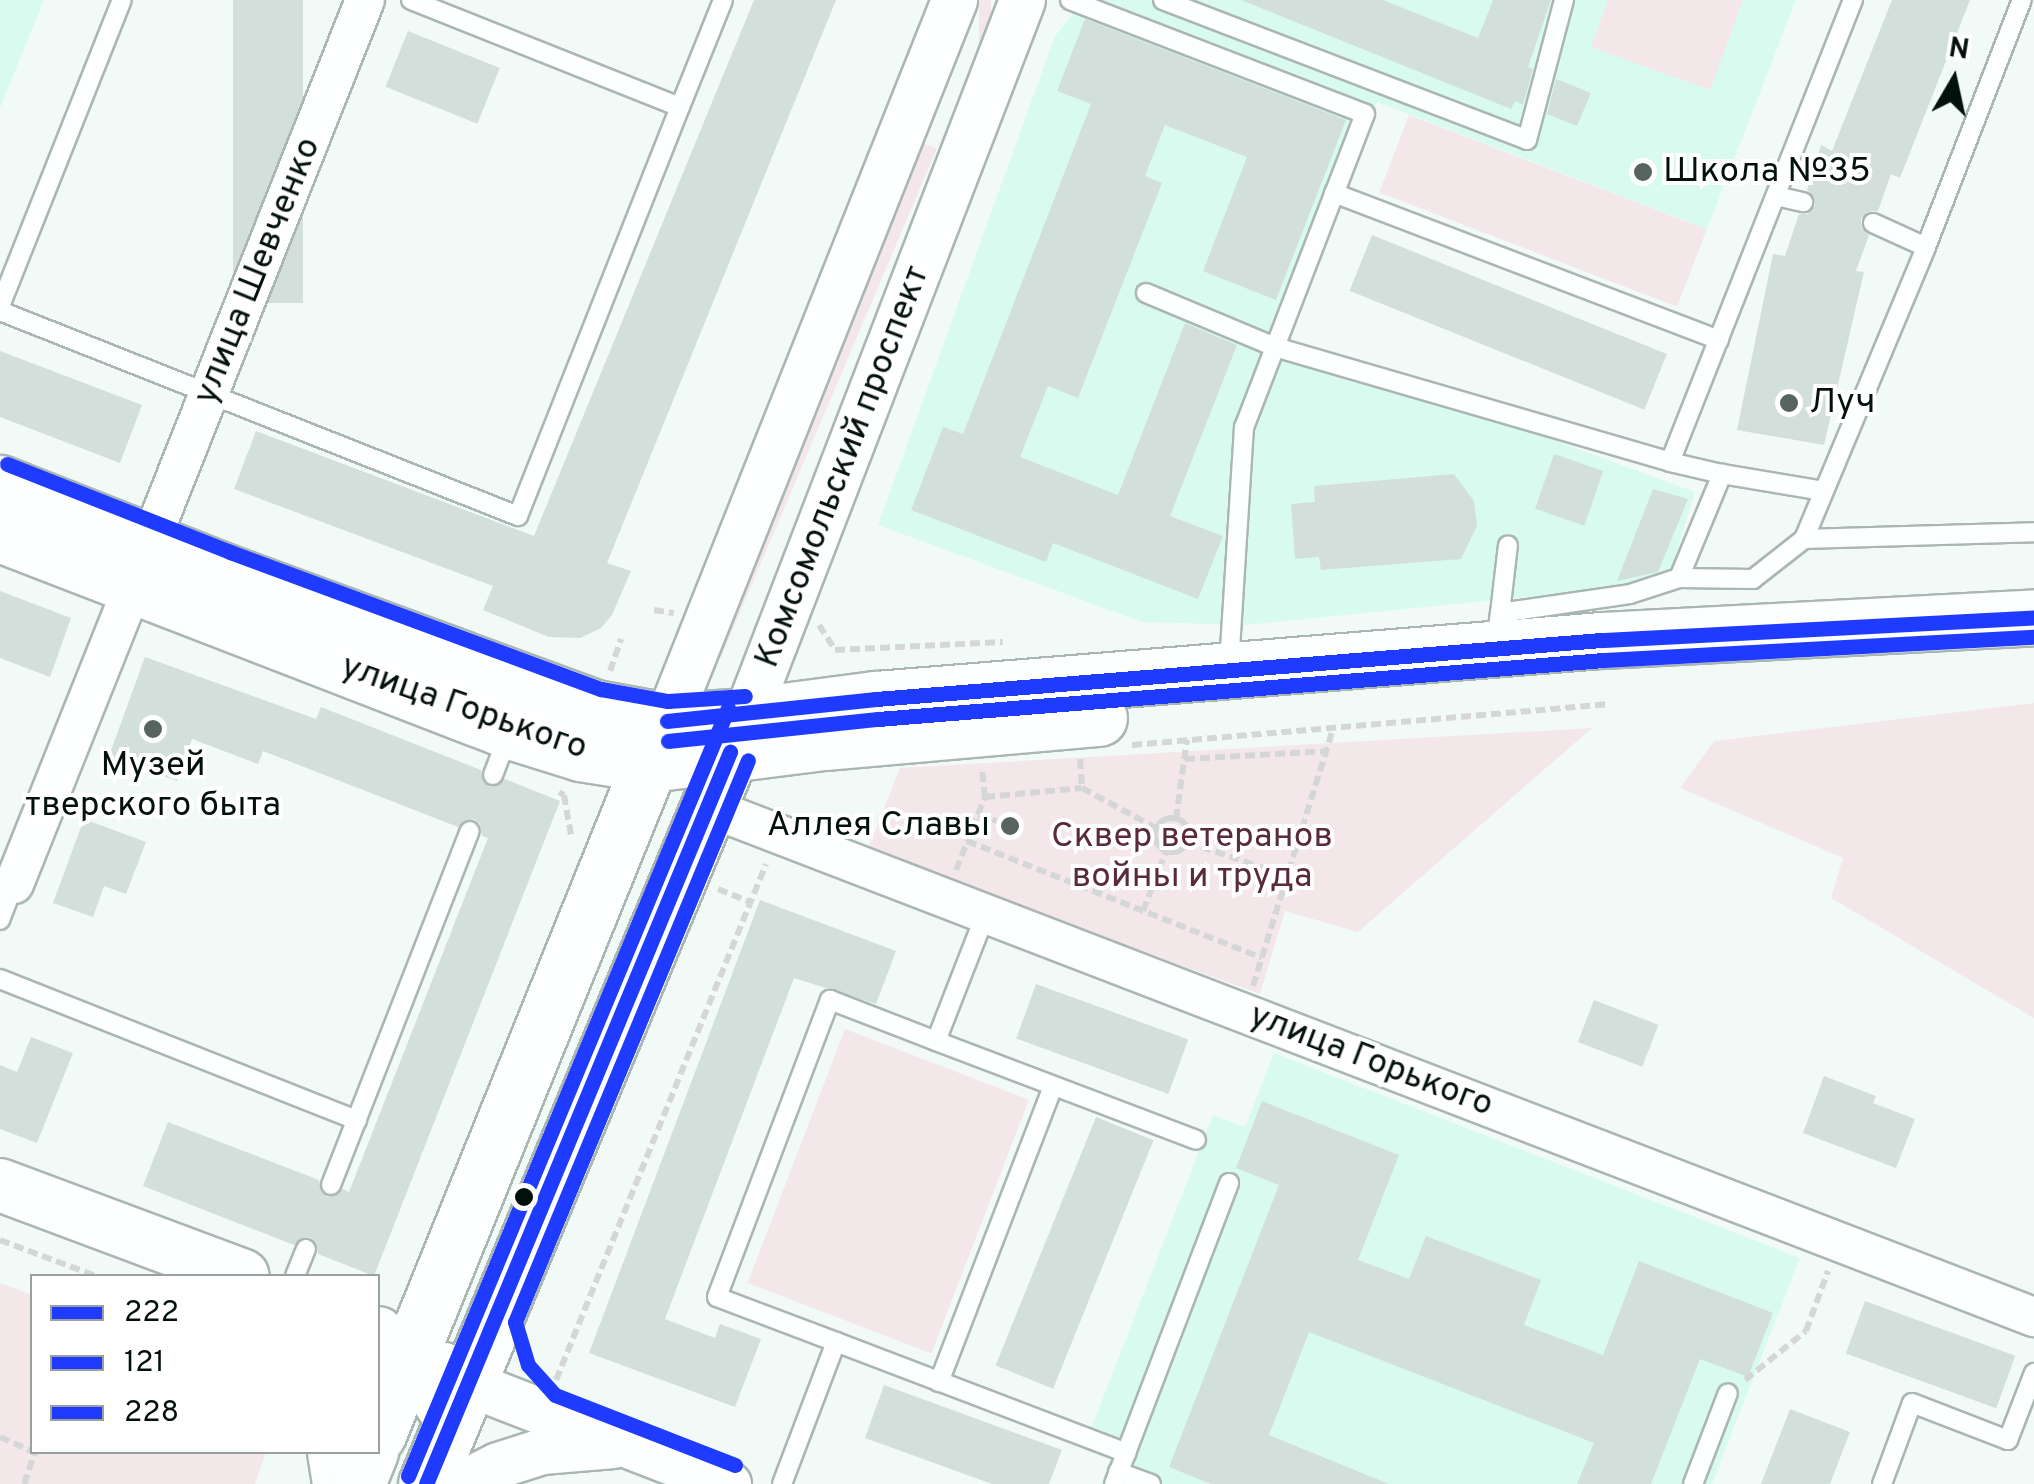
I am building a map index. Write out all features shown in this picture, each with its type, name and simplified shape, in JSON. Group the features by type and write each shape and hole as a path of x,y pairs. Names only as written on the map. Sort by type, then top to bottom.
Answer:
{"main road":[{"name":"улица Горького","path":"0,483 141,564 501,753 580,753 738,734 1605,671"},
{"name":"улица Горького","path":"0,534 141,564 596,708 658,742"},
{"path":"1605,671 2034,617"},
{"name":"улица Горького","path":"738,734 876,699 1228,671 1498,631 1605,671"},
{"path":"1605,671 2034,644"},
{"name":"Комсомольский проспект","path":"426,1484 738,734"},
{"name":"Комсомольский проспект","path":"380,1427 405,1335 658,742"},
{"path":"0,1186 238,1274"},
{"path":"0,1218 151,1274"},
{"path":"405,1335 460,1402"},
{"path":"334,1454 339,1484"},
{"path":"356,1484 369,1454"}],"street":[{"name":"улица Шевченко","path":"14,884 366,0"},
{"name":"Комсомольский проспект","path":"658,742 954,0"},
{"name":"Комсомольский проспект","path":"738,734 1022,0"},
{"path":"906,119 968,143"},
{"name":"улица Горького","path":"708,807 2034,1317"},
{"path":"494,1320 511,1376 543,1412"},
{"path":"460,1402 543,1412 728,1484"},
{"path":"460,1484 498,1465 542,1451 620,1445"}],"lane":[{"path":"122,0 0,308 518,516 722,0"},
{"path":"411,0 680,107"},
{"path":"1070,0 1365,114 1244,427 1228,671"},
{"path":"1162,0 1527,140 1564,0"},
{"path":"1670,462 1852,0"},
{"path":"1508,545 1498,631 1678,578 1753,579 1804,539 1926,247 2022,0"},
{"path":"1334,193 1719,340"},
{"path":"1776,196 1803,202"},
{"path":"1873,223 1926,247"},
{"path":"1146,293 1275,347 1670,462 1824,491"},
{"path":"1678,578 1722,474"},
{"path":"1804,539 2034,532"},
{"path":"331,1185 470,831"},
{"path":"0,920 14,884"},
{"path":"936,1041 986,913"},
{"path":"0,979 357,1120"},
{"path":"1126,1453 717,1297 830,1000 1196,1140"},
{"path":"939,1382 1053,1086"},
{"path":"1151,1484 1116,1478 1229,1182"},
{"path":"296,1274 306,1249"},
{"path":"782,1484 836,1342"},
{"path":"1882,1484 1912,1403 2008,1440 2034,1373"},
{"path":"1694,1484 1728,1393"}],"path":[{"path":"818,623 835,650"},
{"path":"1116,746 1333,729 1605,671"},
{"path":"1245,1013 1333,729"},
{"path":"1176,819 1187,740"},
{"path":"1080,749 1082,788"},
{"path":"1185,759 1326,751"},
{"path":"946,898 985,797 981,758"},
{"path":"985,797 1082,788 1156,828"},
{"path":"978,814 1002,823"},
{"path":"1166,819 1176,819 1188,830 1187,842 1179,851 1166,852 1156,842 1156,828 1166,819"},
{"path":"543,1412 778,832"},
{"path":"967,841 1262,958"},
{"path":"1187,842 1288,876"},
{"path":"1143,911 1166,852"},
{"path":"0,1240 91,1274"},
{"path":"1728,1393 1806,1331 1839,1242"},
{"path":"0,1438 30,1449"},
{"path":"24,1484 36,1454"}],"shaded area":[{"path":"0,0 44,0 0,108"},
{"path":"1084,0 1796,0 1707,229 1377,102 1284,341 1695,492 1667,583 1245,625 1142,622 878,525 1055,36"},
{"path":"1274,1053 1800,1258 1712,1484 1101,1484 1112,1454 1085,1444 1213,1115 1245,1127"}],"green space":[{"path":"979,0 991,0 991,117 979,117"},
{"path":"1608,0 1743,0 1710,90 1591,47"},
{"path":"1409,115 1707,229 1677,307 1379,192"},
{"path":"923,143 937,149 721,657 707,651"},
{"path":"2034,703 2034,1018 1831,898 1843,858 1680,788 1714,741"},
{"name":"Сквер ветеранов войны и труда","path":"1592,728 1358,932 1285,911 1260,994 867,851 900,768"},
{"path":"845,1029 1029,1100 931,1354 748,1283"},
{"path":"0,1283 30,1294 30,1454 265,1454 255,1484 0,1484"}],"building":[{"path":"233,0 303,0 303,303 233,303"},
{"path":"754,0 836,0 607,563 631,571 612,615 601,628 580,638 549,637 483,610 493,586 234,489 256,431 534,536"},
{"path":"1241,0 1383,0 1478,38 1493,0 1551,0 1528,67 1533,69 1523,105 1515,101 1511,109"},
{"path":"1892,0 1970,0 1900,178 1891,174 1878,211 1867,212 1861,219 1862,229 1869,235 1856,271 1864,272 1824,445 1737,430 1773,254 1785,256 1799,214 1808,214 1815,206 1814,197 1807,190 1821,145 1832,151"},
{"path":"1085,19 1346,120 1276,300 1203,271 1247,157 1165,125 1145,176 1162,183 1078,398 1048,386 1020,457 1118,495 1185,323 1237,345 1170,516 1223,536 1198,599 1053,543 1046,562 911,510 943,427 963,434 1091,104 1057,91"},
{"path":"408,31 500,68 477,124 386,87"},
{"path":"1556,79 1591,93 1577,126 1547,114"},
{"path":"1372,235 1667,354 1644,410 1350,291"},
{"path":"0,351 142,405 120,463 0,417"},
{"path":"1554,454 1603,471 1584,526 1535,509"},
{"path":"1454,474 1474,501 1477,526 1461,559 1321,570 1319,557 1295,559 1291,504 1315,502 1314,486"},
{"path":"1653,489 1688,499 1658,572 1617,581"},
{"path":"0,591 71,618 50,677 0,658"},
{"path":"145,657 316,719 321,707 481,770 483,782 490,787 505,779 560,801 375,1274 318,1254 316,1242 310,1237 294,1245 143,1186 168,1122 319,1180 321,1192 327,1197 343,1189 349,1192 488,838 482,836 480,824 474,819 458,827 263,751 258,764 192,739 177,781 109,756"},
{"path":"84,819 146,842 126,894 104,886 93,917 53,903"},
{"path":"760,900 896,951 876,1004 794,978 665,1319 715,1338 720,1324 761,1339 735,1407 589,1353"},
{"path":"1036,984 1188,1039 1168,1094 1016,1039"},
{"path":"1594,1000 1658,1025 1642,1067 1578,1042"},
{"path":"31,1037 73,1053 37,1143 0,1129 0,1065 17,1072"},
{"path":"1824,1076 1876,1096 1873,1103 1915,1119 1896,1168 1803,1133"},
{"path":"1262,1101 1399,1155 1358,1260 1409,1279 1426,1236 1541,1280 1524,1325 1603,1355 1639,1261 1773,1313 1748,1377 1700,1359 1651,1484 1577,1484 1594,1443 1309,1332 1269,1435 1389,1484 1211,1484 1169,1467 1279,1185 1236,1168"},
{"path":"1096,1117 1153,1140 1053,1389 996,1365"},
{"path":"1865,1301 2015,1356 1996,1408 1846,1354"},
{"path":"884,1385 1062,1450 1049,1484 992,1484 865,1438"},
{"path":"1790,1409 1850,1432 1830,1484 1761,1484"}],"transit line":[{"name":"228","path":"7,464 230,552 601,689 668,701 745,696"},
{"name":"222","path":"667,721 876,699 1602,640 2034,617"},
{"name":"121","path":"668,741 878,719 1603,660 2034,637"},
{"name":"228","path":"408,1476 728,708"},
{"name":"222","path":"426,1484 730,752"},
{"name":"121","path":"735,1465 555,1395 528,1365 515,1322 748,760"}],"place":[{"name":"Школа №35","path":"1643,172"},
{"name":"Луч","path":"1789,403"},
{"name":"Музей тверского быта","path":"153,729"},
{"name":"Аллея Славы","path":"1010,826"}]}
